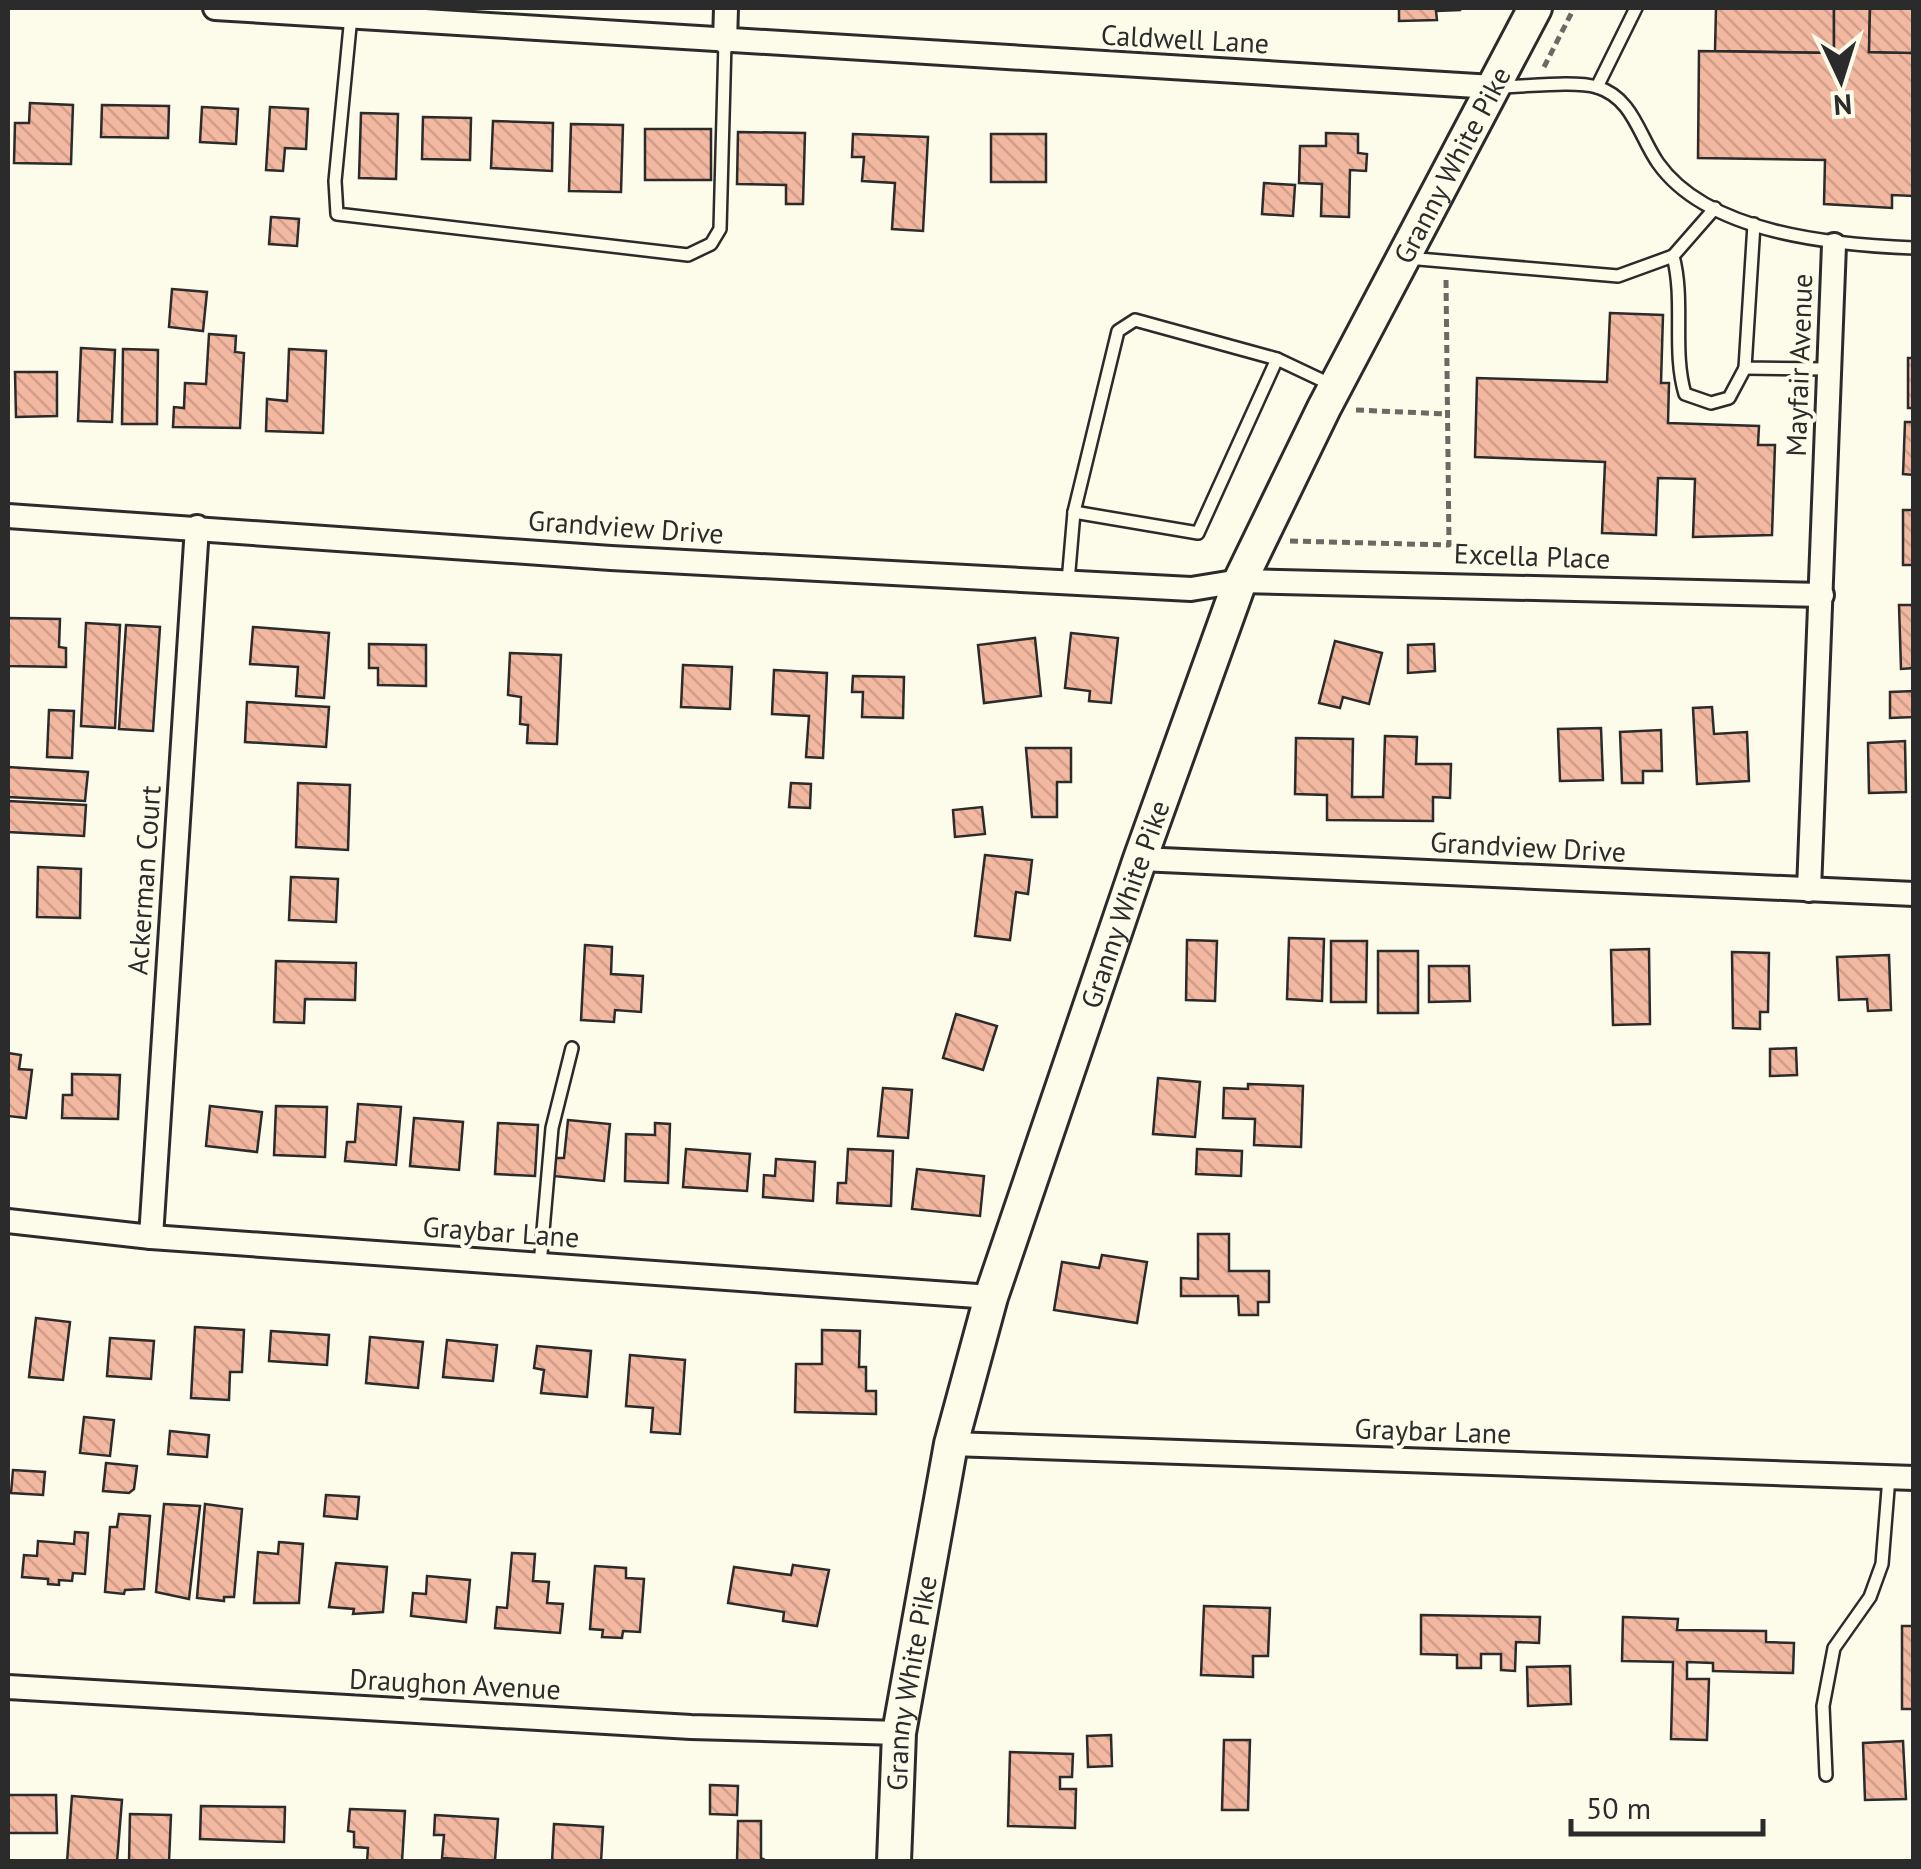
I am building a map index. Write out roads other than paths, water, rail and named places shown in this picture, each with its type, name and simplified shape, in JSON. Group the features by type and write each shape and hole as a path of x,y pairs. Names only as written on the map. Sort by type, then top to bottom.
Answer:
{"main road":[{"name":"Granny White Pike","path":"894,1862 899,1732 951,1444 991,1297 1140,859 1240,582 1264,540 1330,398 1407,258 1535,8"}],"street":[{"name":"Caldwell Lane","path":"215,8 1493,87"},
{"path":"725,42 726,8"},
{"name":"Mayfair Avenue","path":"1809,890 1834,245"},
{"name":"Grandview Drive","path":"8,516 611,558 1191,589 1240,582"},
{"name":"Ackerman Court","path":"151,1237 197,527"},
{"name":"Excella Place","path":"1240,582 1822,595"},
{"name":"Grandview Drive","path":"1140,859 1914,894"},
{"name":"Graybar Lane","path":"8,1221 151,1237 991,1297"},
{"name":"Graybar Lane","path":"951,1444 1914,1478"},
{"name":"Draughon Avenue","path":"8,1688 692,1728 899,1732"}],"lane":[{"path":"1493,87 1597,87 1636,8"},
{"path":"351,16 336,180 338,214 688,255 711,244 720,229 725,42"},
{"name":"Mayfair Avenue","path":"1597,87 1628,107 1659,166 1715,208 1754,224 1834,245"},
{"path":"1407,258 1618,276 1673,256 1715,208"},
{"path":"1673,256 1678,277 1680,378 1685,394 1711,404 1729,398 1746,368 1754,224"},
{"path":"1834,245 1914,248"},
{"path":"1068,582 1074,512 1118,332 1134,320 1277,359 1330,398"},
{"path":"1074,512 1198,533 1277,359"},
{"path":"1746,368 1829,369"},
{"path":"540,1265 552,1128 572,1048"},
{"path":"1826,1775 1824,1706 1834,1648 1847,1624 1870,1597 1882,1564 1889,1477"}]}
